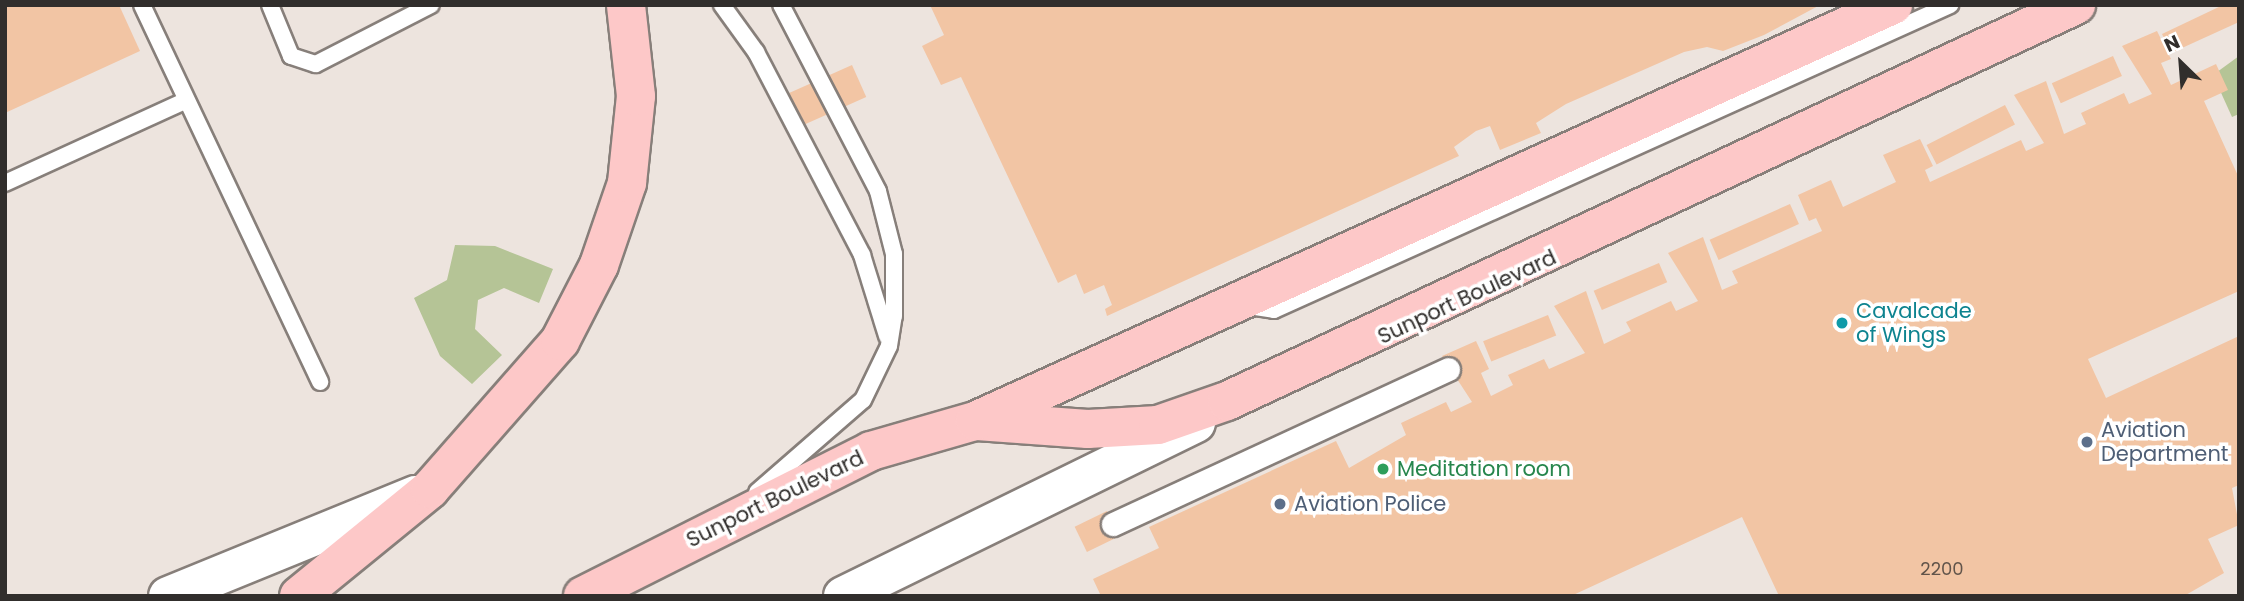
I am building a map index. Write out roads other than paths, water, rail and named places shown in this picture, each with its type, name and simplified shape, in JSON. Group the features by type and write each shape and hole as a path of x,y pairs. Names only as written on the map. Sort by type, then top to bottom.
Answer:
{"main road":[{"path":"299,596 430,489 534,376 599,265 627,183 634,139 626,5"},
{"name":"Sunport Boulevard","path":"583,596 871,451 975,421 1894,5"},
{"name":"Sunport Boulevard","path":"975,421 1088,429 1158,425 1227,401 2076,5"},
{"name":"Sunport Boulevard","path":"843,596 1155,442 2095,5"},
{"path":"168,596 430,489"},
{"path":"601,596 653,559"}],"street":[{"path":"1113,524 1448,369"}],"lane":[{"path":"142,5 185,101 320,382"},
{"path":"270,5 291,56 316,64 431,5"},
{"path":"722,5 762,62 862,255 889,346"},
{"path":"653,559 757,492 863,400 889,346 896,286 888,222 824,78 781,5"},
{"path":"1233,304 1274,310 1950,5"},
{"path":"5,183 185,101"}],"place":[{"name":"Cavalcade of Wings","path":"1842,323"},
{"name":"Aviation Department","path":"2087,442"},
{"name":"Meditation room","path":"1383,469"},
{"name":"Aviation Police","path":"1280,504"}]}
